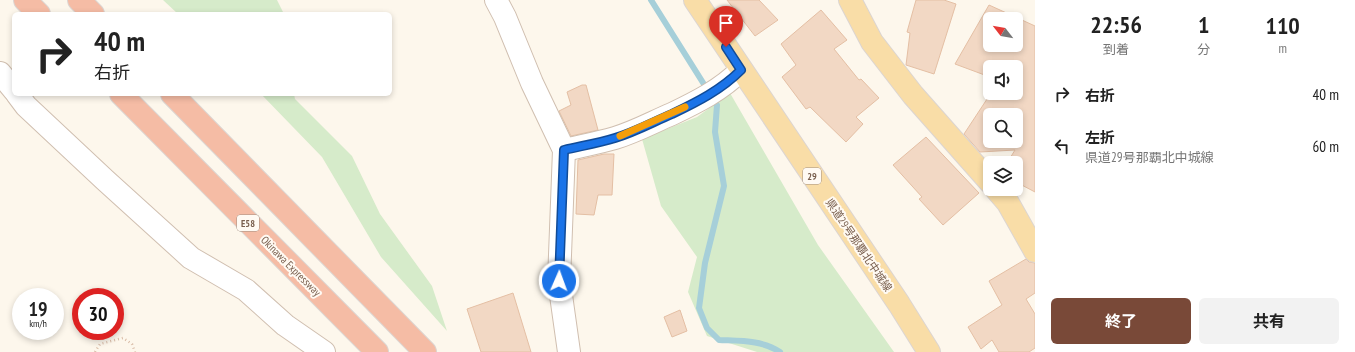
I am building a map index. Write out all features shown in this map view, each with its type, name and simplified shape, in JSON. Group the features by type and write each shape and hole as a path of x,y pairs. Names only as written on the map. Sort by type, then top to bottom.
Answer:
{"highway":[{"path":"25,0 37,12"},
{"path":"79,0 91,12"},
{"name":"Okinawa Expressway","path":"123,96 377,352"},
{"path":"174,96 426,352"}],"main road":[{"name":"県道29号那覇北中城線","path":"695,0 899,304 929,352"},
{"path":"850,0 872,42 913,95 983,174"},
{"path":"1002,196 1008,203 1035,251"}],"street":[{"path":"496,0 505,17 532,83 564,150 559,281 569,352"},
{"path":"564,150 617,138 646,126 711,94 741,70"},
{"path":"0,73 12,88"},
{"path":"18,96 26,106 191,258 246,290 285,325 324,352"}],"path":[{"path":"95,352 100,344 123,338 132,344 136,352"}],"green space":[{"path":"163,0 277,0 283,12 176,12"},
{"path":"730,93 818,245 894,352 757,352 707,336 688,292 697,257 661,206 642,139 697,117"},
{"path":"263,96 294,96 295,99 352,156 380,214 432,286 447,331 381,257 322,157"}],"building":[{"path":"727,0 759,0 778,20 755,36"},
{"path":"916,0 944,0 956,4 934,74 906,65 910,33 907,32"},
{"path":"989,5 1004,12 985,12"},
{"path":"821,10 847,40 834,49 859,80 861,79 879,98 856,117 863,124 846,142 810,107 806,109 782,77 796,65 781,44"},
{"path":"983,15 983,52 1023,52 1023,21 1035,26 1035,192 1023,186 1023,156 1011,156 1015,150 980,152 964,134 986,100 1023,100 1023,60 983,60 983,74 955,64"},
{"path":"582,85 586,85 598,130 571,136 559,111 571,105 567,92"},
{"path":"926,137 979,193 943,225 919,199 922,197 893,165"},
{"path":"604,154 614,154 612,195 598,195 594,215 576,214 578,160"},
{"path":"1026,259 1029,262 1035,263 1035,293 1026,299 1035,314 1035,348 1029,352 999,352 992,340 981,349 968,327 1002,305 989,281"},
{"path":"513,293 531,352 481,352 467,309"},
{"path":"680,310 687,331 672,337 664,317"}],"waterway":[{"path":"651,0 717,105 715,132 724,186 705,263 699,308 707,328 719,340 759,343 780,352"}],"slow traffic":[{"path":"620,136 646,126 685,107"}],"route":[{"path":"559,281 564,150 617,138 702,100 720,89 741,70 726,47"}]}
